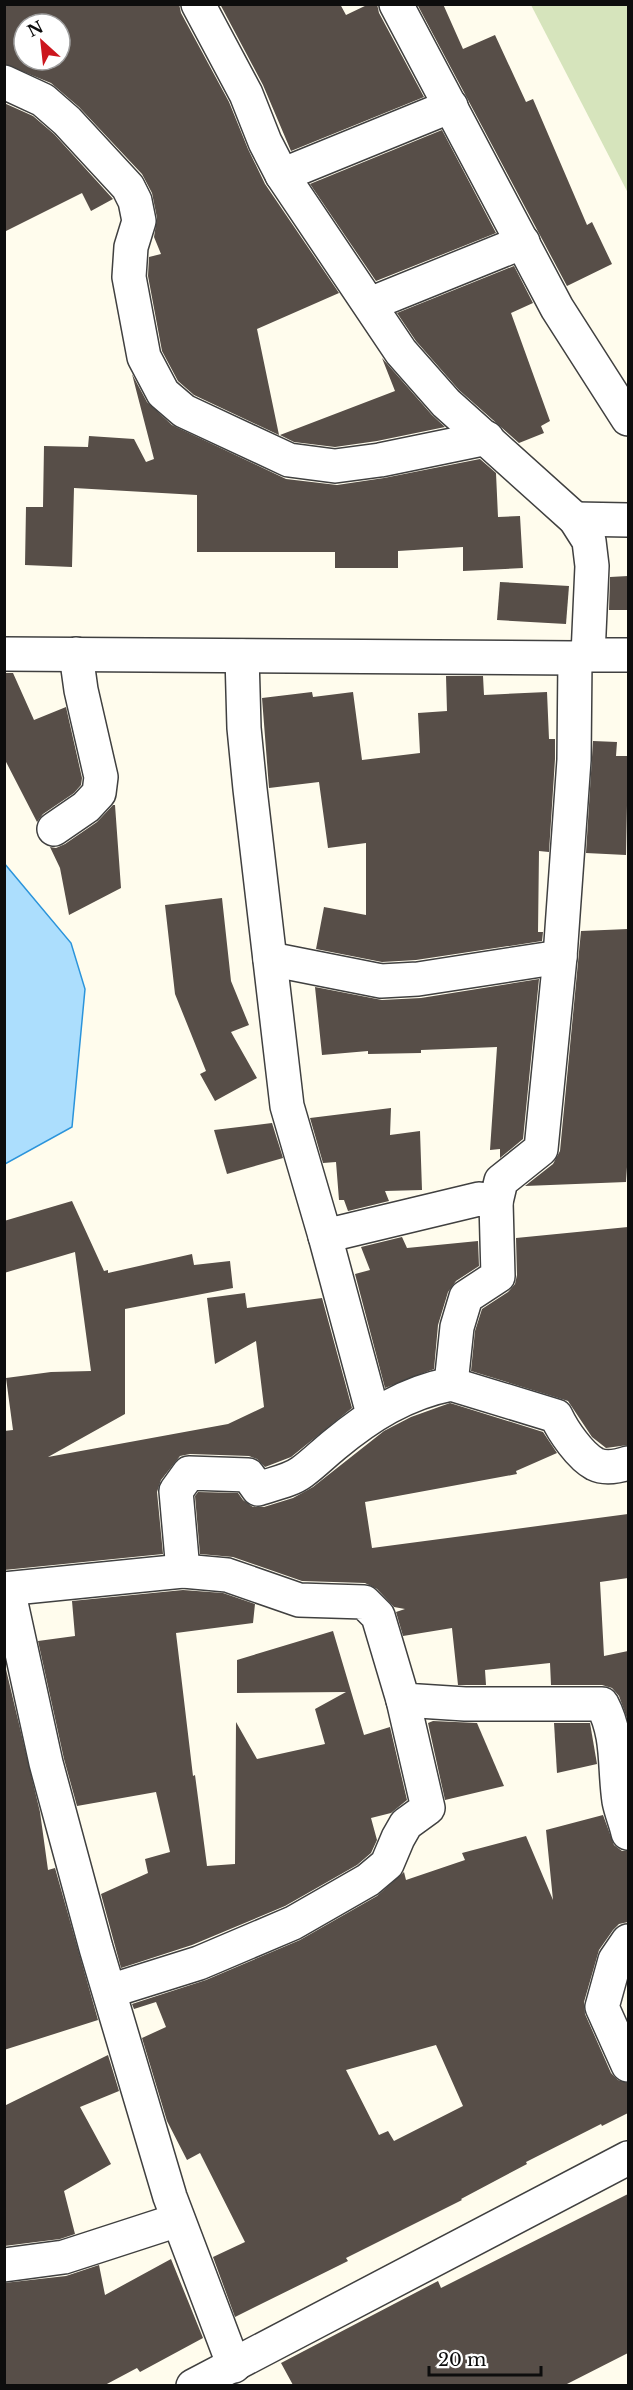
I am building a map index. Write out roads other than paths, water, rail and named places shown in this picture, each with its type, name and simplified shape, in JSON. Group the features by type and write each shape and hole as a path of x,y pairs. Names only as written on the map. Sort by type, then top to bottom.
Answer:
{"street":[{"path":"198,4 246,94 282,175 401,352 447,403 487,438 585,542 582,656 560,957 541,1149 501,1181 496,1202 498,1276 466,1297 457,1327 451,1384"},
{"path":"396,4 557,308 628,419"},
{"path":"4,82 43,99 67,121 128,187 135,201 139,221 132,246 129,277 144,357 163,393 184,411 289,460 334,466 380,460 487,438"},
{"path":"282,175 451,106"},
{"path":"370,304 523,242"},
{"path":"585,542 628,520"},
{"path":"4,654 628,655"},
{"path":"54,829 86,807 99,793 101,777 81,690 76,654"},
{"path":"242,656 245,738 287,1106 373,1414"},
{"path":"270,959 381,981 417,979 560,957"},
{"path":"325,1236 479,1199 496,1202"},
{"path":"183,1571 176,1491 189,1473 248,1475 258,1489 273,1484 300,1474 373,1414 419,1392 451,1384 556,1416 565,1435 595,1464 606,1466 628,1463"},
{"path":"110,1991 199,1963 293,1923 368,1880 387,1864 406,1824 428,1809 403,1700 378,1616 364,1602 299,1600 227,1575 183,1571 6,1589 46,1763 110,1991 178,2220 234,2366"},
{"path":"403,1700 465,1704 602,1704 610,1719 615,1737 620,1801 628,1833"},
{"path":"628,1941 615,1960 602,2007 628,2065"},
{"path":"193,2385 234,2366 628,2158"},
{"path":"4,2265 64,2257 178,2220"}],"water":[{"path":"4,863 71,943 85,989 72,1127 5,1164"}]}
